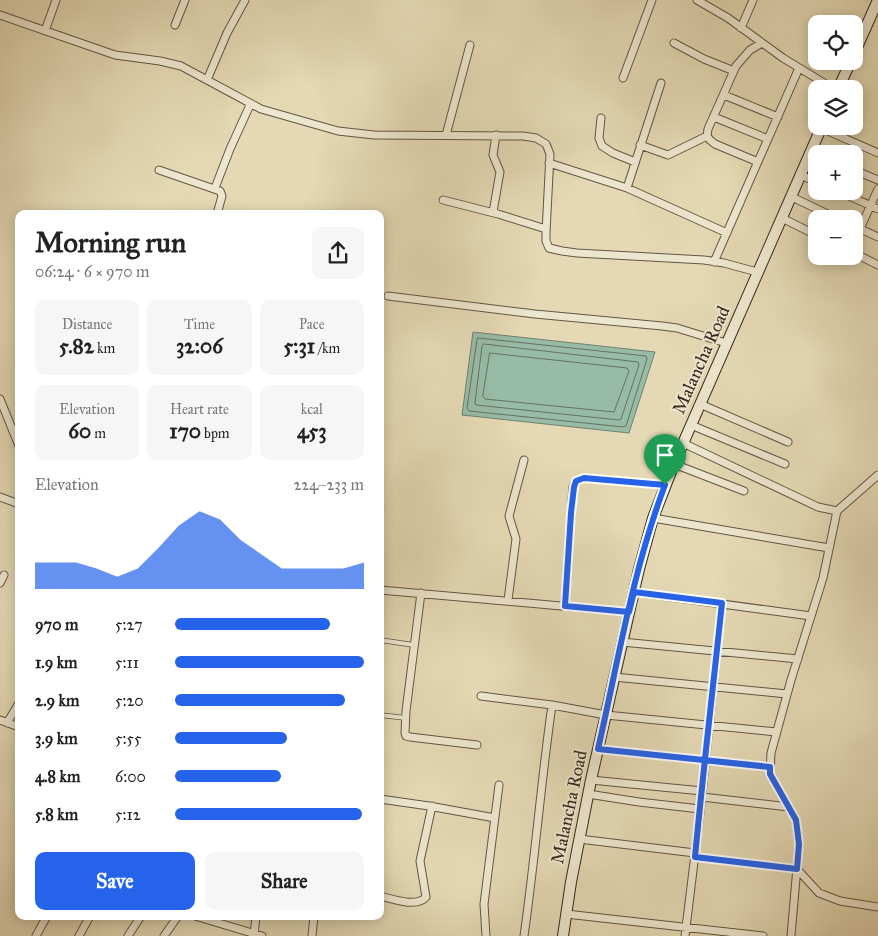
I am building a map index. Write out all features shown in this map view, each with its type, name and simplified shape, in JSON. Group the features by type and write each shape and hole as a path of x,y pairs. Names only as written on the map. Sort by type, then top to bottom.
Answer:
{"main road":[{"path":"863,34 878,0"},
{"name":"Malancha Road","path":"563,936 591,780 629,612 653,518 665,485 757,272 808,163"}],"street":[{"path":"45,31 56,0"},
{"path":"175,25 184,0"},
{"path":"207,80 227,33 244,0"},
{"path":"623,78 652,0"},
{"path":"697,0 819,80"},
{"path":"741,28 753,0"},
{"path":"0,15 115,55 176,65 207,80 250,105 342,131 374,135 531,137 542,141 548,147 546,229 547,244 554,250 714,262 757,272"},
{"path":"674,43 704,59 734,71"},
{"path":"640,145 668,155 707,136 734,71 742,57 762,43"},
{"path":"446,135 470,45"},
{"path":"714,262 800,68"},
{"path":"627,188 661,83"},
{"path":"724,95 778,117"},
{"path":"216,188 230,149 250,105"},
{"path":"714,117 768,139"},
{"path":"601,118 599,138 602,146 635,162"},
{"path":"839,135 878,153"},
{"path":"493,212 500,172 493,155 496,136"},
{"path":"707,136 715,144 758,162"},
{"path":"549,163 627,188 727,233"},
{"path":"159,170 216,188 222,196 218,210"},
{"path":"863,174 878,180"},
{"path":"801,175 808,178"},
{"path":"863,216 878,189"},
{"path":"792,197 819,210"},
{"path":"443,200 493,212 546,229"},
{"path":"859,200 878,209"},
{"path":"782,218 808,231"},
{"path":"863,230 878,237"},
{"path":"863,258 878,265"},
{"path":"388,296 535,314 677,328 726,343"},
{"path":"0,400 15,436"},
{"path":"700,404 788,442"},
{"path":"691,425 785,464"},
{"path":"683,443 818,507 837,511"},
{"path":"508,600 516,539 510,516 524,460"},
{"path":"674,464 744,491"},
{"path":"791,936 798,832 796,820 770,774 771,753 823,578 837,511 878,475"},
{"path":"565,606 571,513 576,481 584,478 665,485"},
{"path":"0,497 15,503"},
{"path":"653,518 829,548"},
{"path":"0,582 4,575"},
{"path":"384,590 629,612"},
{"path":"634,592 811,616"},
{"path":"421,593 406,718 406,736 477,744"},
{"path":"685,936 722,603"},
{"path":"622,642 798,659"},
{"path":"614,677 787,694"},
{"path":"482,696 552,705 606,715 776,732"},
{"path":"524,936 552,705"},
{"path":"4,721 15,708"},
{"path":"598,749 770,767"},
{"path":"591,780 789,807"},
{"path":"486,936 484,904 500,785"},
{"path":"588,794 700,809"},
{"path":"384,800 432,806 495,818"},
{"path":"384,897 420,902 426,897 420,861 432,806"},
{"path":"579,839 797,869 819,893 840,901 878,908"},
{"path":"566,914 763,936"},
{"path":"36,936 45,920"},
{"path":"79,936 88,920"},
{"path":"128,936 138,920"},
{"path":"164,936 175,920"},
{"path":"208,920 257,935 256,920"},
{"path":"312,936 314,920"}],"lane":[{"path":"384,641 414,645"},
{"path":"384,715 406,718"}],"water":[{"path":"473,332 655,352 629,433 462,415"}],"route":[{"path":"665,485 584,478 576,481 571,513 565,606 629,612 634,592 722,603 705,760 702,797 695,857 797,869 799,844 796,820 770,774 770,767 705,760 598,749 622,642 634,592 639,569 653,518 665,485"}]}
